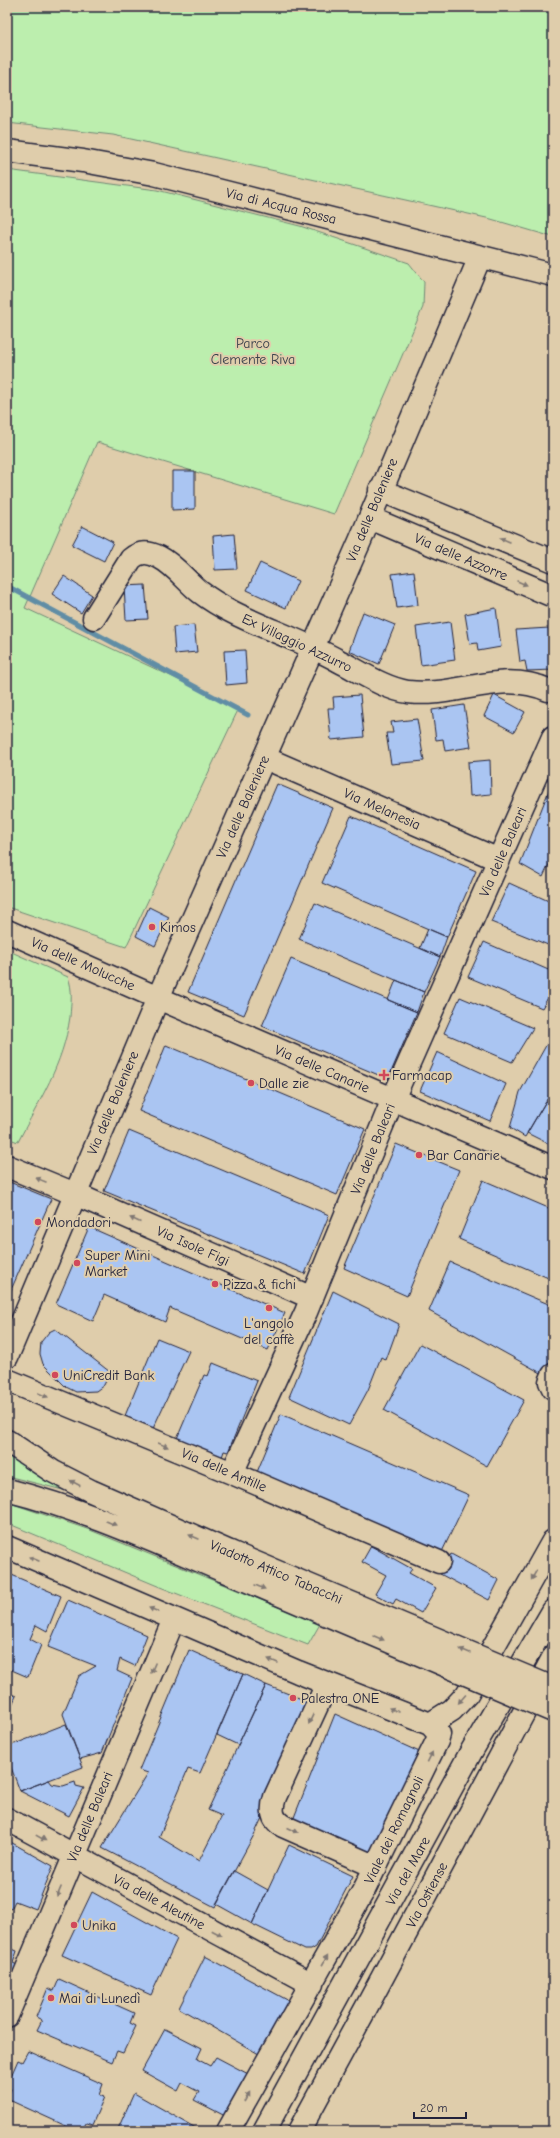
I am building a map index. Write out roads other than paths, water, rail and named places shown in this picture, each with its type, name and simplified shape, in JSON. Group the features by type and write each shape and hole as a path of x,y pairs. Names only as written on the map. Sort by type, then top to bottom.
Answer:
{"street":[{"name":"Via di Acqua Rossa","path":"7,151 77,160 154,174 553,275"},
{"name":"Via delle Baleniere","path":"7,1357 158,998 370,518 380,490 480,257"},
{"path":"380,490 553,561"},
{"name":"Via delle Azzorre","path":"370,518 553,596"},
{"name":"Ex Villaggio Azzurro","path":"94,618 131,558 141,553 147,553 163,559 194,587 220,606 313,648 384,684 401,690 434,692 512,681 535,684 548,690"},
{"name":"Via delle Baleari","path":"232,1473 312,1298 393,1100 553,737"},
{"name":"Via Melanesia","path":"265,758 499,860"},
{"name":"Via delle Molucche","path":"7,931 158,998"},
{"name":"Via delle Canarie","path":"158,998 553,1168"},
{"name":"Via Isole Figi","path":"7,1166 75,1194 312,1298"},
{"path":"553,1375 550,1382 553,1388"},
{"name":"Via delle Antille","path":"7,1380 232,1473 439,1562"},
{"name":"Viadotto Attico Tabacchi","path":"7,1441 52,1471 227,1562 553,1711"},
{"name":"Viadotto Attico Tabacchi","path":"7,1490 99,1518 227,1562 553,1688"},
{"path":"7,1547 327,1684 430,1724 447,1714 467,1694 553,1541"},
{"name":"Via del Mare","path":"264,2131 471,1752 553,1611"},
{"name":"Via delle Baleari","path":"7,2016 174,1619"},
{"name":"Via Ostiense","path":"298,2131 370,2002 553,1658"},
{"path":"327,1684 275,1797 272,1806 273,1815 283,1826 376,1867"},
{"name":"Viale dei Romagnoli","path":"228,2131 312,1984 376,1867 438,1741 439,1734 430,1724"},
{"name":"Via delle Aleutine","path":"7,1819 312,1984"}],"waterway":[{"path":"7,586 248,715"}],"railway":[{"path":"552,2131 553,2115"}],"place":[{"name":"Kimos","path":"152,927"},
{"name":"Farmacap","path":"384,1075"},
{"name":"Dalle zie","path":"251,1083"},
{"name":"Bar Canarie","path":"419,1155"},
{"name":"Mondadori","path":"38,1222"},
{"name":"Super Mini Market","path":"77,1263"},
{"name":"Pizza & fichi","path":"215,1284"},
{"name":"L'angolo del caffè","path":"269,1308"},
{"name":"UniCredit Bank","path":"55,1375"},
{"name":"Palestra ONE","path":"293,1698"},
{"name":"Unika","path":"74,1925"},
{"name":"Mai di Lunedì","path":"51,1998"}],"park label":[{"name":"Parco Clemente Riva","path":"253,352"}]}
